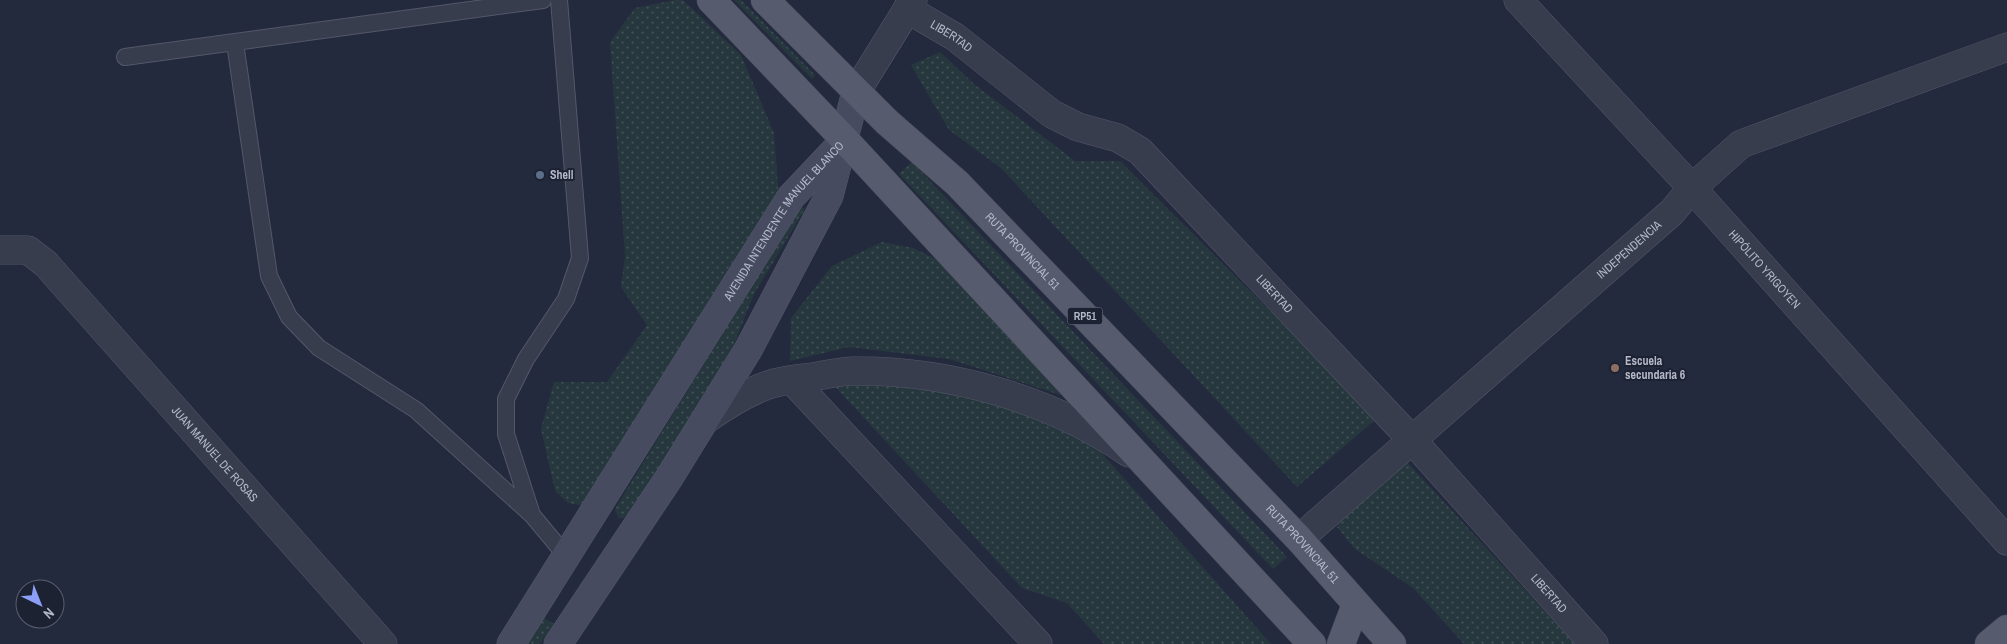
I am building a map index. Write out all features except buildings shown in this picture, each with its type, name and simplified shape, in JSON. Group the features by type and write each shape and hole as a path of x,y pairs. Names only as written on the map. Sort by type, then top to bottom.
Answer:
{"main road":[{"path":"710,0 845,140 1312,644"},
{"name":"RUTA PROVINCIAL 51","path":"765,0 887,122 957,183 1300,539 1392,644"},
{"path":"845,140 856,92"},
{"name":"AVENIDA INTENDENTE MANUEL BLANCO","path":"558,644 603,578 748,350 829,196 845,140"},
{"name":"AVENIDA INTENDENTE MANUEL BLANCO","path":"511,644 791,197 845,140"},
{"path":"567,556 603,578"},
{"path":"1341,644 1356,604"},
{"path":"1989,644 2007,629"}],"street":[{"name":"HIPÓLITO YRIGOYEN","path":"1518,0 1692,188 2007,541"},
{"path":"856,92 910,5"},
{"name":"LIBERTAD","path":"910,5 955,37 1052,114 1078,127 1118,138 1140,151 1413,441 1594,644"},
{"name":"INDEPENDENCIA","path":"1300,539 1672,212 1692,188 1741,144 2007,47"},
{"name":"JUAN MANUEL DE ROSAS","path":"0,250 28,250 46,264 383,644"},
{"path":"705,420 732,401 769,385 852,371 898,372 950,378 1008,395 1069,418 1108,438 1146,465"},
{"path":"792,380 1038,644"}],"lane":[{"path":"125,57 543,0"},
{"path":"532,515 519,481 506,434 506,399 526,359 566,299 580,258 559,0"},
{"path":"235,43 268,276 289,317 319,348 416,410 532,515 567,556"}],"shaded area":[{"path":"683,0 741,55 774,133 779,199 584,506 568,503 555,491 541,429 554,382 607,382 647,325 621,287 625,256 610,42 635,8"},
{"path":"734,0 741,0 815,75 812,79"},
{"path":"940,52 974,84 1075,161 1120,161 1377,418 1297,487 1001,168 949,130 911,65"},
{"path":"912,162 1287,557 1273,569 899,174"},
{"path":"800,207 805,209 753,296 723,373 629,515 619,518 615,511 616,507"},
{"path":"882,242 913,248 946,264 1073,399 949,359 849,347 790,361 791,318 832,266"},
{"path":"828,379 956,387 1090,440 1271,644 1104,644 1067,603 1022,588"},
{"path":"1406,461 1575,644 1464,644 1413,588 1355,549 1337,527 1355,500"},
{"path":"544,618 554,624 540,644 525,644"}],"place":[{"name":"Shell","path":"540,175"},
{"name":"Escuela secundaria 6","path":"1615,368"}]}
